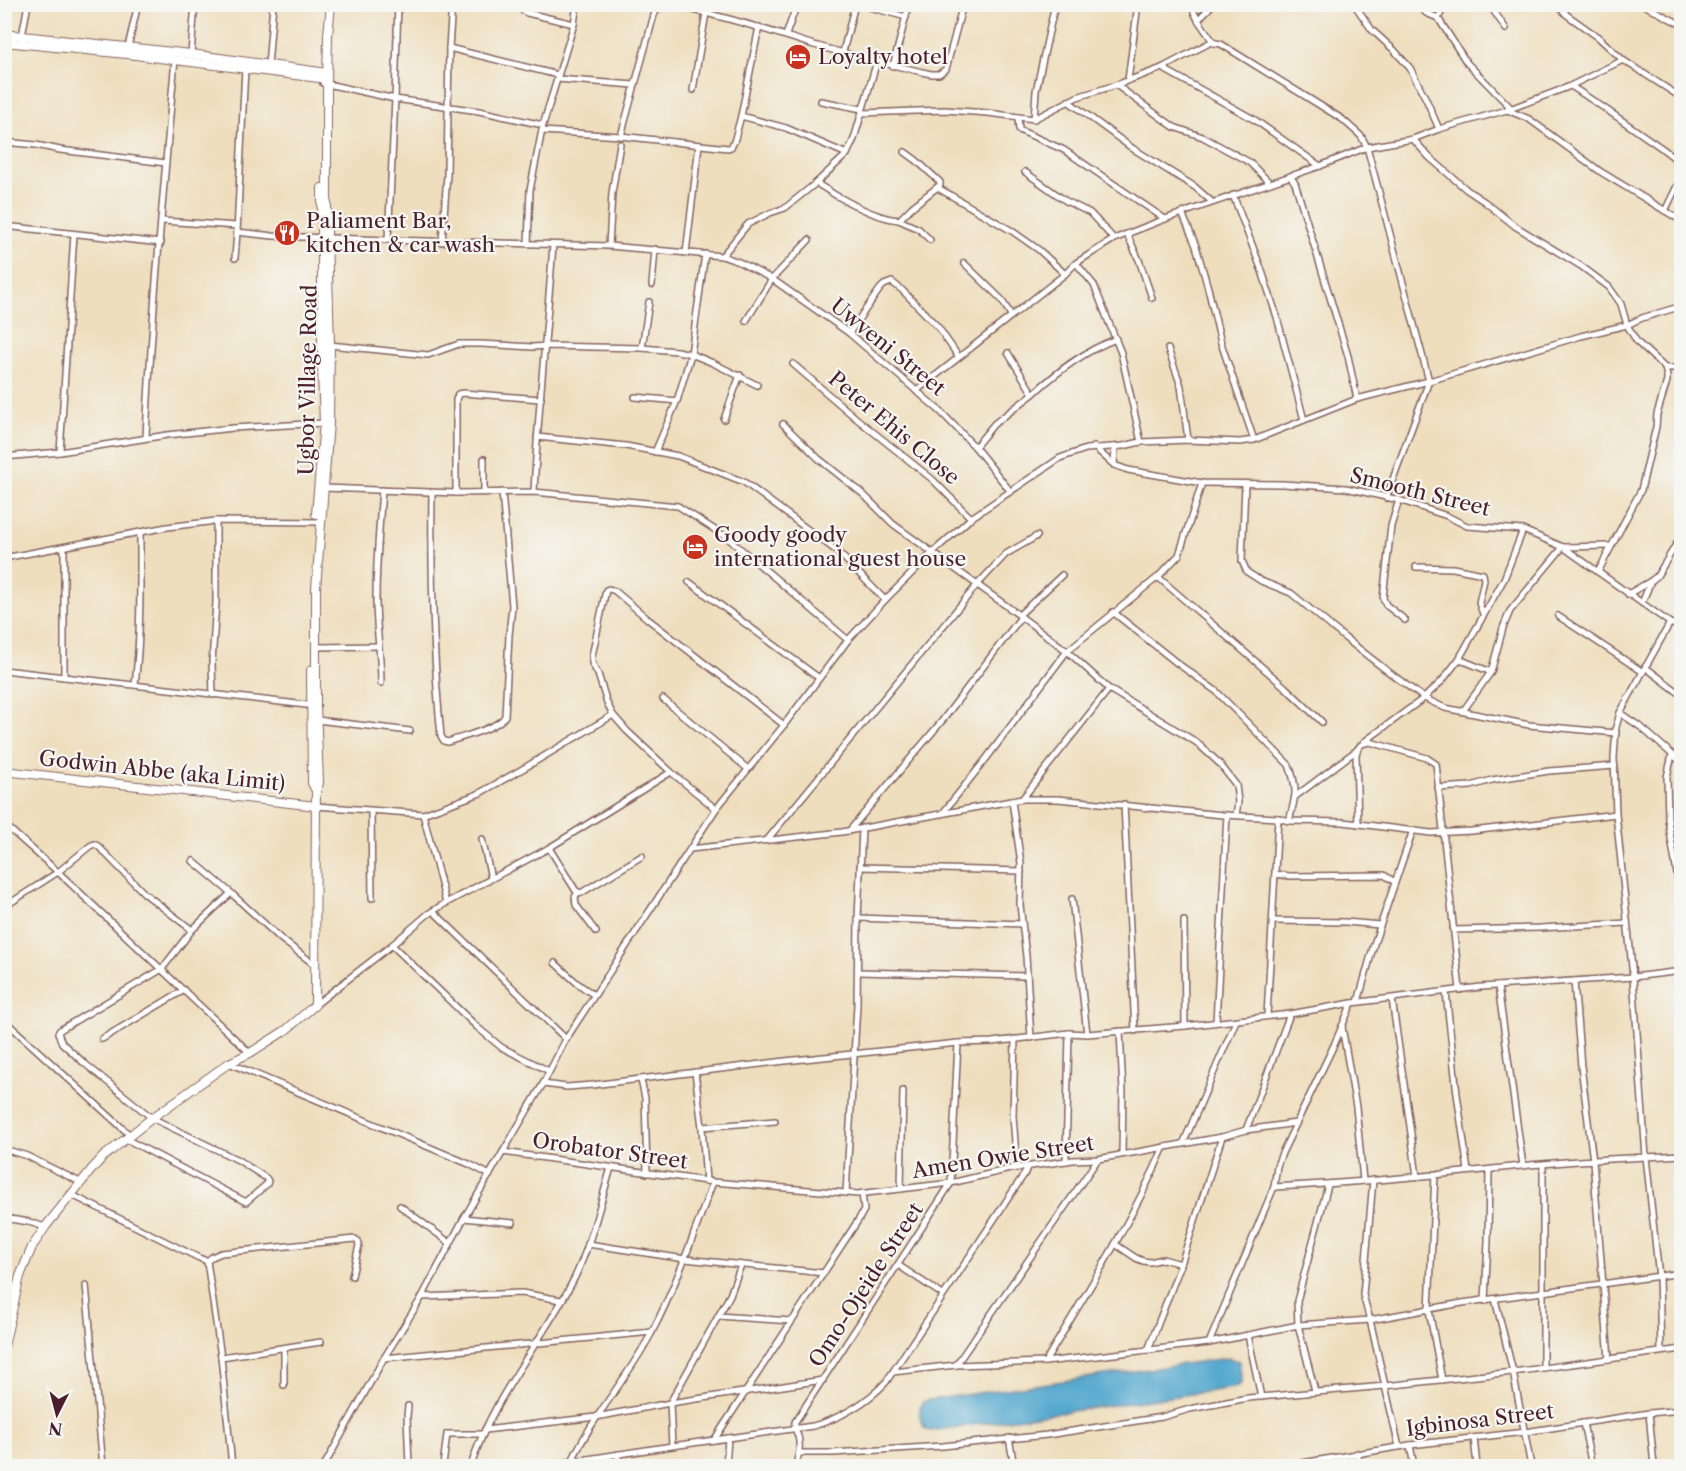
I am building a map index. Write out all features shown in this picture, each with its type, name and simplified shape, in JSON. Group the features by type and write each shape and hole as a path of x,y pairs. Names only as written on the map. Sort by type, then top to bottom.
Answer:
{"street":[{"path":"22,36 28,4"},
{"path":"128,47 138,4"},
{"path":"191,54 195,4"},
{"path":"268,68 273,4"},
{"name":"Ugbor Village Road","path":"315,1005 316,791 319,783 317,720 314,706 312,588 327,423 324,237 325,78 331,4"},
{"path":"388,240 398,4"},
{"path":"442,242 447,175 452,4"},
{"path":"522,4 523,11 527,14 573,24"},
{"path":"528,244 530,190 543,128 577,4"},
{"path":"786,35 796,4"},
{"path":"843,52 856,4 906,17"},
{"path":"893,66 909,4"},
{"path":"621,136 654,15 658,8 684,6 861,58 939,74 944,71 948,63 963,4"},
{"path":"1034,119 1036,91 1055,4"},
{"path":"1128,80 1138,4"},
{"path":"1190,4 1214,43"},
{"path":"1198,20 1214,4"},
{"path":"1354,4 1372,30 1410,68 1439,129"},
{"path":"1417,4 1426,13 1438,18 1467,63 1508,109 1529,119 1601,172 1682,221"},
{"path":"1438,18 1442,11 1453,4"},
{"path":"1489,4 1506,29"},
{"path":"1557,4 1567,15 1598,37 1623,60 1682,98"},
{"path":"1642,4 1682,25"},
{"path":"693,90 706,13"},
{"path":"4,34 128,47 176,56 191,54 325,78 395,99 479,111 543,128 728,148 733,145 741,116 759,27"},
{"path":"4,42 245,64"},
{"path":"821,101 862,111 945,110 1034,119 1068,101 1162,68 1211,42 1221,44 1342,119 1361,136 1368,147 1429,381 1386,498"},
{"path":"449,48 557,77 634,85"},
{"path":"146,437 151,340 176,56"},
{"path":"916,391 1076,263 1114,239 1368,147 1413,139 1508,109 1569,87 1623,60"},
{"path":"722,256 748,224 785,208 847,154 854,139 876,61"},
{"path":"235,258 245,64"},
{"path":"1162,68 1255,120 1320,166"},
{"path":"1116,86 1174,127 1203,137 1249,162 1270,183"},
{"path":"1569,87 1571,86 1607,110 1682,164"},
{"path":"1068,101 1132,148 1196,187 1212,202"},
{"path":"741,116 786,128 847,154"},
{"path":"1018,117 1019,130 1064,150 1165,219"},
{"path":"1413,139 1429,157 1467,190 1515,226 1581,266 1609,287 1621,304 1627,325 1637,342 1665,368 1667,381 1641,489 1598,572"},
{"path":"4,142 166,164"},
{"path":"609,246 612,193 620,144"},
{"path":"686,254 699,145"},
{"path":"899,220 912,207 938,188 940,182 905,152"},
{"path":"1025,172 1066,201 1090,213 1114,239"},
{"path":"1290,176 1295,183 1348,356 1358,399"},
{"path":"1665,211 1678,184 1682,181"},
{"path":"816,183 848,202 919,229 930,240"},
{"path":"938,188 1021,237 1065,274"},
{"path":"1233,195 1277,317 1304,420"},
{"path":"1182,213 1196,246 1221,344 1254,440"},
{"name":"Uwveni Street","path":"162,221 237,229 273,236 609,246 722,256 772,279 849,333 940,411 975,447 1011,492"},
{"path":"4,226 161,243"},
{"path":"60,452 74,234"},
{"path":"1127,234 1152,298"},
{"name":"Ugbor Village Road","path":"316,791 312,783 318,522 324,488 330,345 324,237"},
{"path":"746,321 772,279 809,240"},
{"path":"534,492 553,245"},
{"path":"652,285 655,249"},
{"path":"655,452 677,401 691,354 705,254"},
{"path":"964,263 1001,299 1011,315"},
{"path":"1076,263 1094,285 1116,339 1127,374 1141,442"},
{"path":"849,333 880,289 892,282 938,327 958,356"},
{"path":"642,348 649,302"},
{"path":"324,1467 384,1358 422,1297 464,1218 543,1084 566,1039 716,809 784,725 848,640 933,552 972,518 1060,458 1094,447 1115,447 1141,442 1254,440 1358,399 1429,381 1680,308"},
{"path":"975,447 994,424 1027,400 1060,370 1098,346 1116,339"},
{"path":"330,345 428,355 459,344 642,348 677,351 691,354 740,375 757,385"},
{"path":"1168,349 1180,386 1188,440"},
{"path":"1008,352 1033,394"},
{"name":"Peter Ehis Close","path":"793,364 932,479 972,518"},
{"path":"1665,368 1682,368"},
{"path":"724,418 740,375"},
{"path":"456,493 456,400 458,394 541,399"},
{"path":"635,397 677,401"},
{"path":"4,457 60,452 146,437 233,428 327,423"},
{"path":"783,424 819,459 863,494 893,524 1066,651 1109,689 1196,742 1219,764 1236,785 1238,802 1236,815"},
{"path":"537,437 626,446 678,456 744,482 838,552 885,600"},
{"name":"Smooth Street","path":"1094,447 1114,465 1128,470 1202,483 1283,484 1346,488 1399,500 1467,525 1523,530 1563,547 1628,594 1678,624"},
{"path":"1114,465 1115,447"},
{"path":"484,459 484,492"},
{"path":"942,814 1066,651 1158,577 1179,555 1202,483"},
{"path":"1245,484 1242,561 1247,572 1291,593 1345,638 1424,698 1445,708 1529,725 1616,733"},
{"path":"324,488 456,493 534,492 678,506 729,539 848,640"},
{"path":"381,683 376,600 382,490"},
{"path":"432,492 431,576 437,694 441,736 444,741 448,742 501,722 506,716 512,606 502,492"},
{"path":"1399,500 1389,542 1383,598 1386,605 1405,620"},
{"path":"4,558 140,532 216,521 318,522"},
{"path":"213,695 216,521"},
{"path":"1296,796 1357,750 1362,743 1424,698 1442,681 1459,659 1504,579 1523,530"},
{"path":"135,686 140,612 140,532"},
{"path":"1628,594 1651,581 1661,570 1682,535"},
{"path":"767,840 977,585 1006,554 1037,536"},
{"path":"1462,711 1491,672 1510,611 1563,547 1610,546"},
{"path":"63,547 64,677"},
{"path":"1416,567 1453,568 1483,574 1484,580 1479,603 1483,614"},
{"path":"849,831 942,721 1020,616 1062,575"},
{"path":"1158,577 1322,722"},
{"path":"1642,603 1651,581"},
{"path":"689,582 819,678"},
{"path":"716,809 671,772 627,730 607,704 598,674 592,663 606,590 615,591 784,725"},
{"path":"1113,612 1216,691 1289,765 1295,781 1296,796 1289,821"},
{"path":"1557,615 1682,695"},
{"path":"1661,1351 1659,1276 1646,1157 1633,977 1616,814 1614,766 1620,713 1644,669 1678,624"},
{"path":"316,647 378,646"},
{"path":"1459,659 1491,672"},
{"path":"4,670 314,706"},
{"path":"1022,799 1109,689"},
{"path":"663,699 748,769"},
{"path":"1620,713 1642,728 1682,763"},
{"path":"316,803 423,814 478,794 613,714"},
{"path":"317,720 410,731"},
{"path":"1362,743 1370,742 1427,758 1436,764 1460,990"},
{"path":"1357,750 1358,824"},
{"path":"1672,755 1667,777 1668,820 1682,904"},
{"path":"1438,788 1471,786 1492,780 1549,771 1614,766"},
{"name":"Godwin Abbe (aka Limit)","path":"4,769 316,803"},
{"path":"4,1346 14,1297 32,1247 70,1194 103,1157 152,1118 229,1063 250,1053 286,1030 433,911 549,848 671,772"},
{"path":"690,849 849,831 1022,799 1124,804 1278,818 1289,821 1358,824 1431,833 1472,831 1616,814"},
{"path":"1012,801 1021,863 1020,905 1028,976 1031,1038"},
{"path":"1124,804 1135,1031"},
{"path":"370,810 372,898"},
{"path":"423,814 446,903"},
{"path":"1216,1022 1227,815"},
{"path":"1267,1016 1278,818"},
{"path":"4,824 250,1053"},
{"path":"846,1193 858,972 862,828"},
{"path":"1209,1343 1274,1187 1277,1166 1342,1025 1355,1003 1413,830"},
{"path":"482,839 491,878"},
{"path":"4,907 58,872 94,844 144,893 192,930"},
{"path":"549,848 578,892"},
{"path":"578,892 584,891 642,856"},
{"path":"193,861 281,939 315,965"},
{"path":"860,867 1021,872"},
{"path":"1275,874 1290,876 1384,875 1395,882"},
{"path":"578,892 575,897 576,905 596,932"},
{"path":"4,1020 128,1137 246,1202 267,1184 266,1178 238,1160 152,1118 84,1063 62,1043 58,1034 60,1030 162,969 192,930 231,893"},
{"path":"1072,899 1088,1034"},
{"path":"433,911 566,1039"},
{"path":"858,918 1022,924"},
{"path":"1184,921 1185,1026"},
{"path":"1273,921 1380,925"},
{"path":"1453,930 1627,923"},
{"path":"392,945 501,1047 549,1071"},
{"path":"555,963 594,995"},
{"path":"543,1084 567,1087 958,1043 1069,1033 1135,1031 1236,1021 1355,1003 1498,986 1633,977 1681,971 1682,978"},
{"path":"858,972 1028,976"},
{"path":"1574,981 1581,1066 1593,1161 1609,1359"},
{"path":"1498,986 1523,1166"},
{"path":"102,1040 184,990"},
{"path":"1446,992 1468,1172"},
{"path":"1392,999 1417,1176"},
{"path":"1246,1130 1290,1014"},
{"path":"1183,1144 1236,1021"},
{"path":"1342,1025 1356,1107 1363,1181"},
{"path":"1120,1031 1123,1092 1122,1154"},
{"path":"1066,1161 1069,1033"},
{"path":"1015,1039 1013,1116 1017,1168"},
{"path":"951,1183 958,1043"},
{"path":"229,1063 458,1159 490,1175"},
{"path":"572,1461 596,1417 630,1371 652,1332 685,1259 710,1182 695,1072"},
{"path":"641,1080 645,1098 647,1173"},
{"path":"901,1189 903,1091"},
{"path":"702,1127 775,1121"},
{"name":"Amen Owie Street","path":"710,1182 862,1193 951,1183 1017,1168 1066,1161 1098,1160 1222,1137 1246,1130 1296,1123"},
{"path":"1148,1350 1181,1264 1222,1137"},
{"path":"1045,1362 1102,1269 1154,1171 1164,1147"},
{"path":"4,1149 27,1156 80,1182"},
{"name":"Orobator Street","path":"503,1152 710,1182"},
{"path":"1274,1187 1328,1185 1523,1166 1682,1155"},
{"path":"956,1365 1098,1160"},
{"path":"1543,1165 1543,1368"},
{"path":"544,1466 823,1424 855,1407 880,1388 893,1372 1027,1167"},
{"path":"471,1467 484,1432 575,1277 588,1244 611,1168"},
{"path":"1485,1301 1489,1170"},
{"path":"1435,1174 1429,1310 1442,1380"},
{"path":"1373,1180 1363,1295 1399,1447"},
{"name":"Omo-Ojeide Street","path":"795,1429 795,1422 951,1183"},
{"path":"1315,1391 1298,1325 1297,1301 1328,1185"},
{"path":"714,1440 864,1210 862,1193"},
{"path":"70,1194 207,1261"},
{"path":"400,1206 450,1244"},
{"path":"4,1218 45,1227"},
{"path":"464,1218 513,1223"},
{"path":"207,1261 221,1253 355,1239 359,1245 352,1276"},
{"path":"588,1244 685,1259 824,1273"},
{"path":"1115,1244 1143,1261 1163,1259 1181,1264"},
{"path":"207,1261 221,1357 232,1467"},
{"path":"898,1264 943,1295"},
{"path":"672,1446 670,1403 730,1295 741,1265"},
{"path":"893,1372 956,1365 1045,1362 1209,1343 1298,1325 1370,1320 1495,1299 1682,1273"},
{"path":"86,1285 103,1467"},
{"path":"422,1297 522,1293 561,1300"},
{"path":"4,1295 14,1297"},
{"path":"1495,1299 1513,1372 1531,1467"},
{"path":"718,1317 791,1321"},
{"path":"384,1358 652,1332"},
{"path":"1248,1335 1261,1396"},
{"path":"221,1357 321,1342"},
{"path":"284,1348 284,1385"},
{"path":"800,1453 943,1446 1047,1435 1162,1417 1190,1409 1261,1396 1442,1380 1682,1349"},
{"path":"443,1467 447,1434 484,1432 596,1417 670,1403 823,1380"},
{"path":"408,1406 409,1467"},
{"name":"Igbinosa Street","path":"1284,1467 1410,1445 1682,1410"},
{"path":"1649,1413 1653,1467"},
{"path":"1583,1423 1592,1467"},
{"path":"795,1429 800,1453 795,1467"},
{"path":"726,1467 728,1438"},
{"path":"1009,1438 1014,1467"},
{"path":"1474,1438 1477,1467"},
{"path":"1410,1445 1414,1467"},
{"path":"1357,1453 1359,1467"},
{"path":"618,1454 618,1467"}],"water":[{"path":"1227,1358 1239,1361 1241,1384 1233,1388 930,1431 924,1428 920,1418 921,1405 928,1400"}],"place":[{"name":"Loyalty hotel","path":"798,57"},
{"name":"Paliament Bar, kitchen & car wash","path":"287,233"},
{"name":"Goody goody international guest house","path":"695,547"}]}
